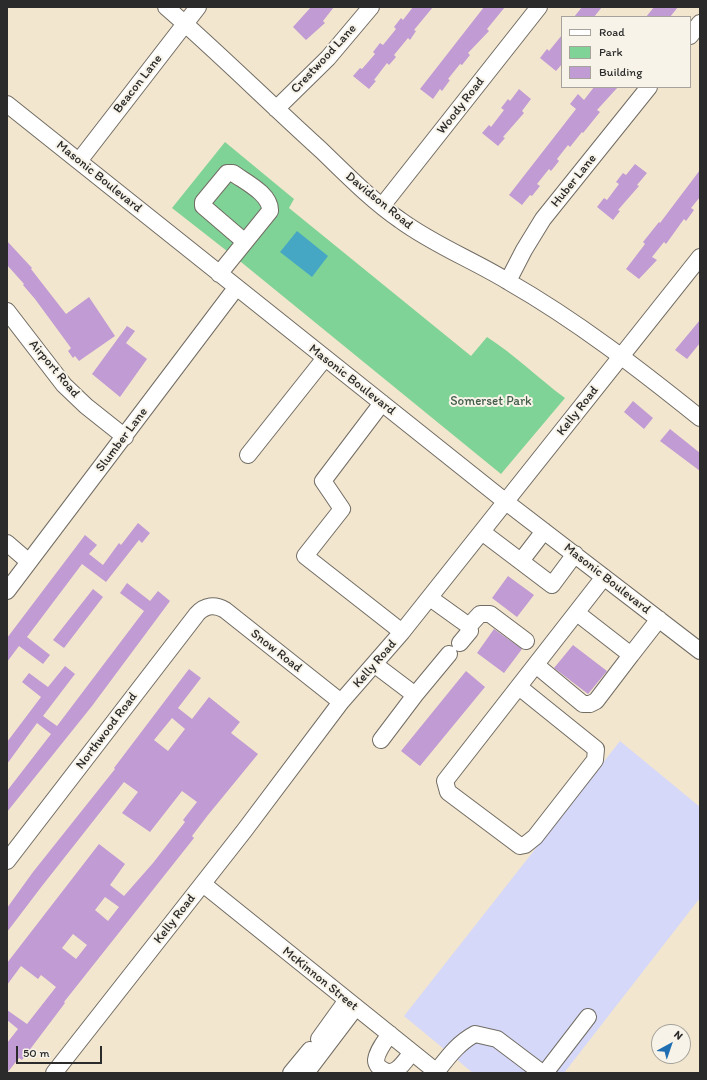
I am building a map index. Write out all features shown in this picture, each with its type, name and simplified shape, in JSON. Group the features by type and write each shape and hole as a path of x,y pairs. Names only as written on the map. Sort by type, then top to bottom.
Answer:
{"street":[{"name":"Davidson Road","path":"166,7 382,206 424,236 508,281 622,356 700,418"},
{"name":"Beacon Lane","path":"79,161 198,7"},
{"name":"Crestwood Lane","path":"276,109 328,58 371,7"},
{"name":"Woody Road","path":"382,206 539,7"},
{"path":"691,35 700,23"},
{"name":"Huber Lane","path":"508,281 527,243 543,219 648,88"},
{"name":"Masonic Boulevard","path":"7,104 506,502 700,651"},
{"path":"219,274 245,242"},
{"name":"Kelly Road","path":"54,1073 202,884 341,702 430,598 700,257"},
{"name":"Slumber Lane","path":"7,591 125,437 236,288"},
{"name":"Airport Road","path":"7,311 64,385 86,406 125,437"},
{"path":"248,455 325,358"},
{"path":"382,403 323,481 342,509 305,556 402,632"},
{"path":"521,561 544,531"},
{"path":"482,532 552,585 575,554"},
{"path":"7,543 29,562"},
{"path":"518,687 596,749 595,760 586,772 535,837 525,845 520,846 448,792 445,781 518,687 577,613 604,577"},
{"path":"382,740 415,695 470,631 468,626 430,598"},
{"name":"Snow Road","path":"210,606 220,607 341,702"},
{"name":"Northwood Road","path":"7,861 197,614 210,606"},
{"path":"577,613 631,655"},
{"path":"468,626 480,614 490,614 526,641"},
{"path":"536,665 583,704 590,704 596,701 659,619"},
{"path":"374,664 415,695"},
{"name":"McKinnon Street","path":"202,884 438,1072"},
{"path":"291,1073 314,1044 351,1003"},
{"path":"306,1073 351,1003"},
{"path":"438,1072 455,1047 464,1039 475,1034 497,1039 543,1073 588,1017"},
{"path":"390,1034 376,1060 379,1068 386,1072 393,1072 401,1066 412,1052"}],"shaded area":[{"path":"620,741 700,807 700,898 564,1073 473,1073 404,1016"}],"green space":[{"name":"Somerset Park","path":"225,142 294,199 289,208 471,356 487,337 507,351 565,398 501,474 241,262 172,208"}],"water":[{"path":"297,231 328,256 312,277 280,252"}],"building":[{"path":"311,7 334,7 323,21 325,23 306,40 293,27"},
{"path":"413,7 433,7 414,30 416,31 410,40 408,38 394,55 396,57 389,65 387,63 374,80 376,81 369,89 353,76 360,68 362,69 375,54 373,52 380,43 383,45 396,29 394,27 401,18 403,20"},
{"path":"484,7 505,7 487,29 489,31 468,53 470,55 462,65 460,64 448,79 450,80 442,91 440,89 433,99 420,89"},
{"path":"582,7 602,7 595,16 575,16"},
{"path":"654,7 678,7 671,16 647,16"},
{"path":"561,36 561,65 556,71 540,58 547,49 549,51"},
{"path":"593,88 617,88 597,110 600,112 583,133 582,132 570,147 568,145 557,159 559,161 551,171 549,169 537,184 540,186 522,205 509,195 576,109 570,104 578,94 584,100"},
{"path":"519,89 531,99 522,111 524,113 503,137 505,138 498,146 482,133 489,125 491,127 504,110 501,108 508,99 510,101"},
{"path":"635,164 647,173 637,185 639,186 618,210 620,211 613,220 597,207 604,198 607,200 619,184 616,182 623,173 626,175"},
{"path":"700,170 700,197 691,208 694,210 686,221 684,219 666,244 664,242 652,257 657,260 639,279 626,269 645,244 643,242 659,222 660,223"},
{"path":"7,241 32,268 31,269 66,314 89,297 115,336 79,361 75,356 73,358 68,351 71,348 23,285 24,284 7,265"},
{"path":"700,320 700,343 687,359 675,350"},
{"path":"127,326 135,331 126,343 147,359 120,397 92,374"},
{"path":"633,401 653,418 644,429 624,412"},
{"path":"670,429 700,453 700,471 660,441"},
{"path":"138,523 150,533 142,543 139,540 106,582 82,564 27,637 50,655 43,664 19,646 7,662 7,638 85,535 97,545 89,554 103,565 119,543 121,545"},
{"path":"508,576 534,595 517,617 492,598"},
{"path":"127,583 150,601 158,591 170,601 92,706 7,812 7,791 51,734 37,723 7,764 7,742 41,697 22,682 29,673 48,687 65,666 75,674 43,716 57,726 144,611 120,593"},
{"path":"93,589 103,597 64,648 53,640"},
{"path":"494,629 522,649 504,673 477,653"},
{"path":"573,645 607,671 588,694 554,668"},
{"path":"189,669 201,678 178,708 192,719 209,697 240,722 231,733 258,754 208,815 192,836 194,838 64,1002 65,1003 22,1060 19,1058 7,1073 7,1043 18,1029 7,1020 7,1010 27,1024 56,987 41,975 38,979 21,966 7,985 7,963 99,844 125,864 110,885 124,896 153,863 185,822 183,820 197,802 182,791 150,832 122,813 138,792 124,782 7,932 7,908 33,872 115,769 114,768","holes":["172,718 185,729 168,751 154,740","105,897 119,907 108,921 95,910","73,934 87,945 76,959 62,948"]},
{"path":"466,671 485,687 420,766 401,751"}]}
